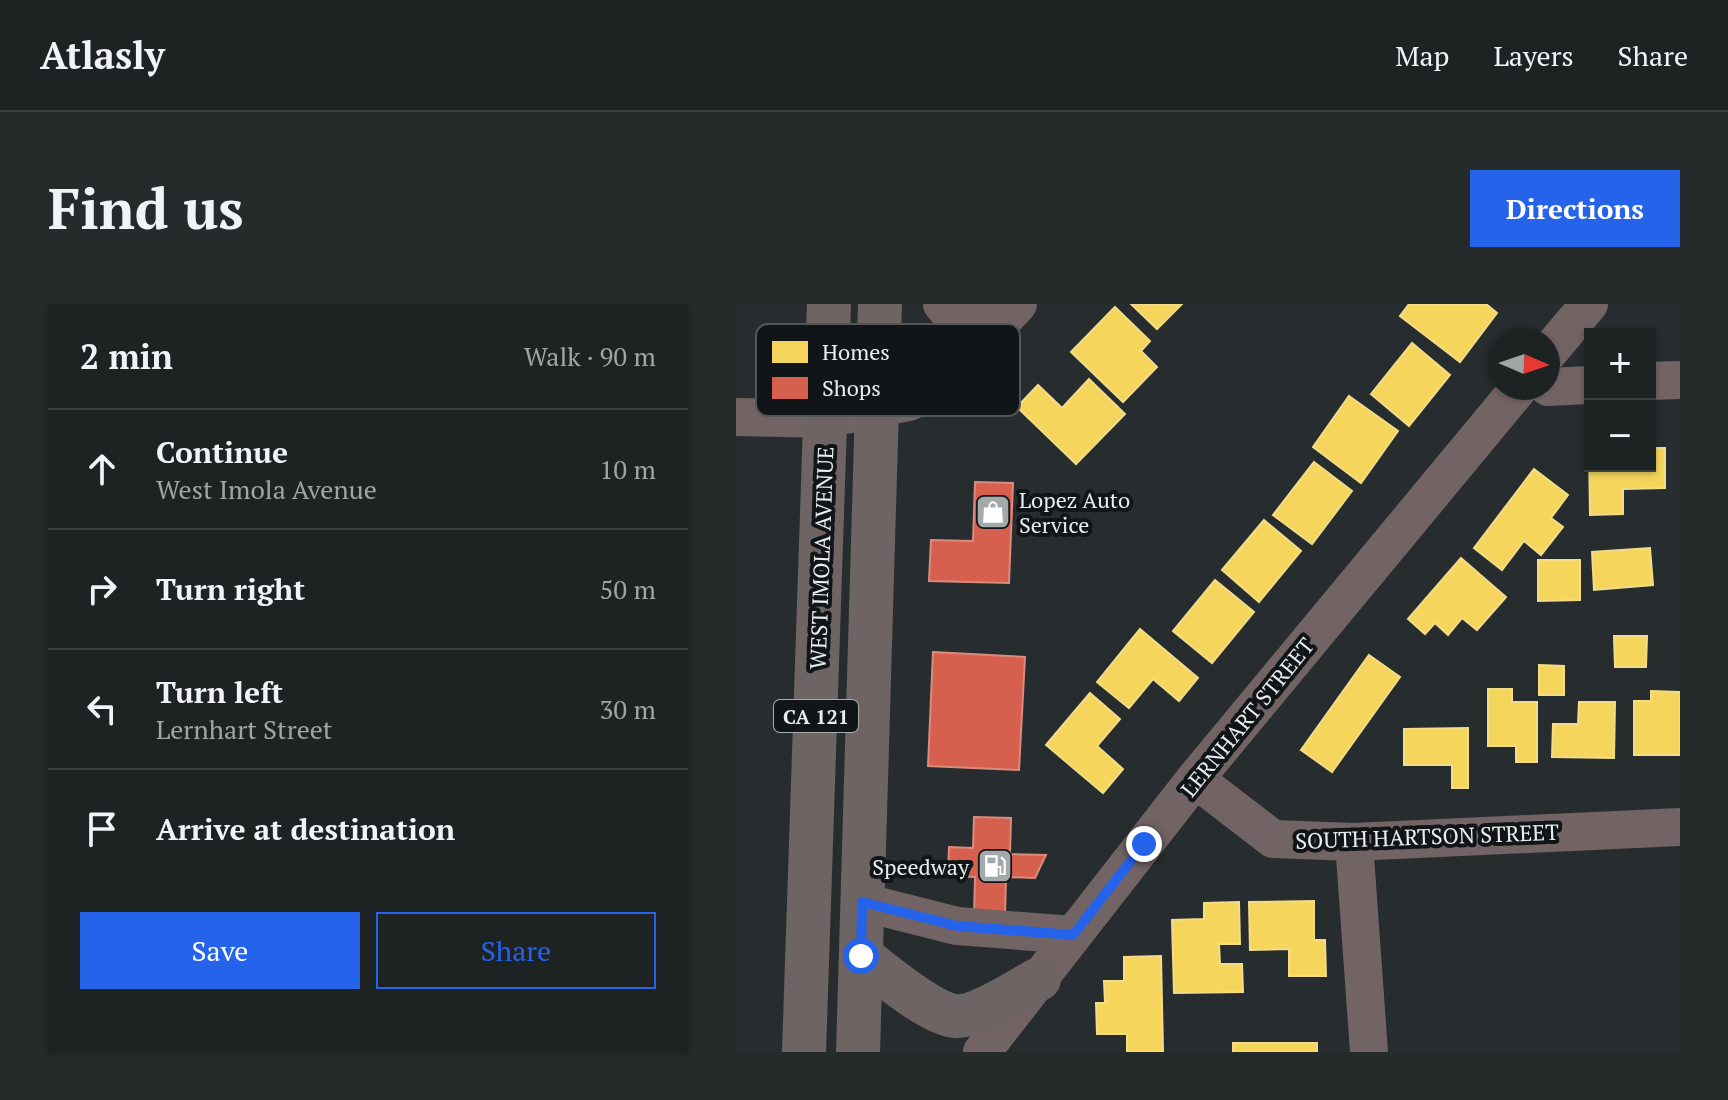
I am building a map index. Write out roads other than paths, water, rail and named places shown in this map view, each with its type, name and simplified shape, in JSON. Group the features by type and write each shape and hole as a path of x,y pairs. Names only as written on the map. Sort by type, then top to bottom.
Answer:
{"main road":[{"name":"WEST IMOLA AVENUE","path":"828,324 829,304"},
{"name":"CA 121","path":"880,304 880,324"},
{"name":"WEST IMOLA AVENUE","path":"804,1052 826,416"},
{"name":"CA 121","path":"858,1052 878,416"},
{"path":"861,956 927,1005 955,1016 981,1010 1039,979"}],"street":[{"path":"942,304 946,309 1009,313"},
{"path":"1560,339 1589,304"},
{"path":"1656,381 1680,380"},
{"path":"1560,386 1584,385"},
{"name":"LERNHART STREET","path":"982,1052 1195,779 1508,400"},
{"path":"736,417 826,419 842,416"},
{"name":"SOUTH HARTSON STREET","path":"1195,779 1273,839 1354,842 1680,827"},
{"path":"1354,842 1369,1052"},
{"path":"862,902 957,926 1073,935"}],"place":[{"name":"Lopez Auto Service","path":"993,512"},
{"name":"Speedway","path":"995,866"}]}
